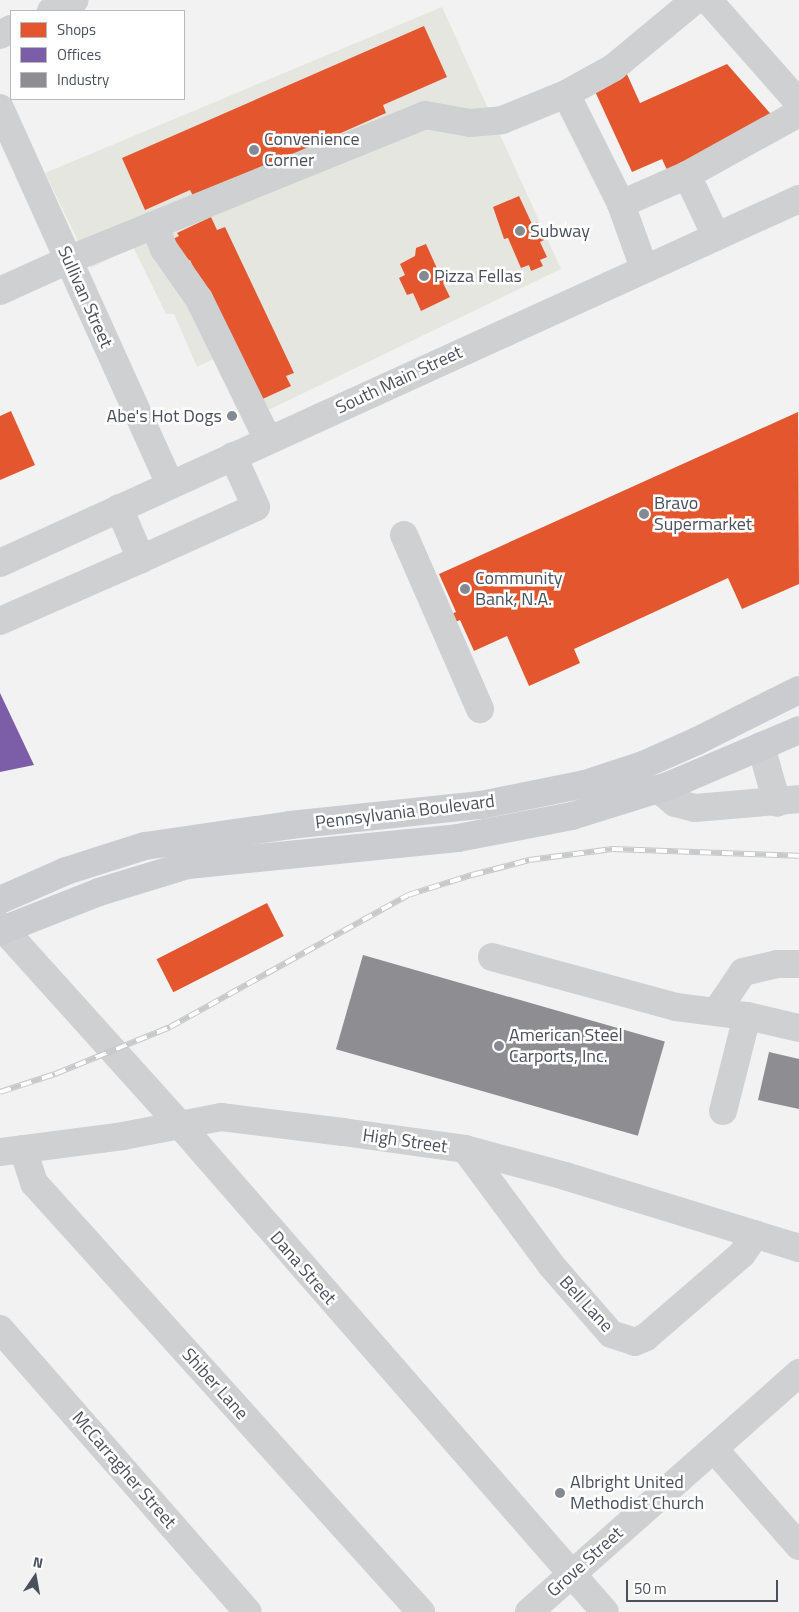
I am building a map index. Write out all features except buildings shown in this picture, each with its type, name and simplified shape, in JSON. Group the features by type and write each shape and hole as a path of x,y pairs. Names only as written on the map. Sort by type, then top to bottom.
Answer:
{"main road":[{"name":"Pennsylvania Boulevard","path":"0,900 66,871 145,846 290,825 481,805 585,784 697,741 799,690"},
{"name":"Pennsylvania Boulevard","path":"1,928 99,892 188,865 458,838 572,816 658,789 799,730"}],"street":[{"path":"53,10 75,0"},
{"path":"0,291 68,260 425,115 470,123 502,120 566,94 613,68 695,0"},
{"path":"708,0 799,103"},
{"path":"566,94 621,204 644,268"},
{"name":"Sullivan Street","path":"0,108 170,485"},
{"path":"621,204 687,175 799,113"},
{"path":"687,175 716,236"},
{"name":"South Main Street","path":"0,563 799,199"},
{"path":"155,226 164,249 199,299 268,440"},
{"path":"0,621 256,507 233,456"},
{"path":"119,508 141,559"},
{"path":"404,535 480,709"},
{"path":"762,746 788,801"},
{"path":"658,789 675,803 695,808 788,801 799,787"},
{"name":"Dana Street","path":"1,928 180,1125 605,1612"},
{"path":"492,957 676,1007 747,1016 799,1028"},
{"path":"716,1012 743,972 777,964 799,964"},
{"path":"723,1111 747,1016"},
{"name":"High Street","path":"12,1151 221,1117 465,1150 799,1248"},
{"name":"Bell Lane","path":"465,1150 550,1265 610,1334 635,1342 646,1337 742,1254 756,1234"},
{"name":"Shiber Lane","path":"12,1151 34,1183 420,1612"},
{"name":"McCarragher Street","path":"0,1328 248,1612"},
{"name":"Grove Street","path":"529,1612 799,1372"},
{"path":"714,1449 799,1546"}],"shaded area":[{"path":"442,7 561,269 248,420 220,356 197,367 174,314 166,314 133,247 91,268 45,173"}],"railway":[{"path":"0,1092 55,1074 170,1027 408,895 472,875 529,860 612,849 799,856"}],"place":[{"name":"Convenience Corner","path":"254,150"},
{"name":"Subway","path":"520,231"},
{"name":"Pizza Fellas","path":"424,276"},
{"name":"Abe's Hot Dogs","path":"232,416"},
{"name":"Bravo Supermarket","path":"644,514"},
{"name":"Community Bank, N.A.","path":"465,589"},
{"name":"American Steel Carports, Inc.","path":"499,1046"},
{"name":"Albright United Methodist Church","path":"560,1493"}]}
